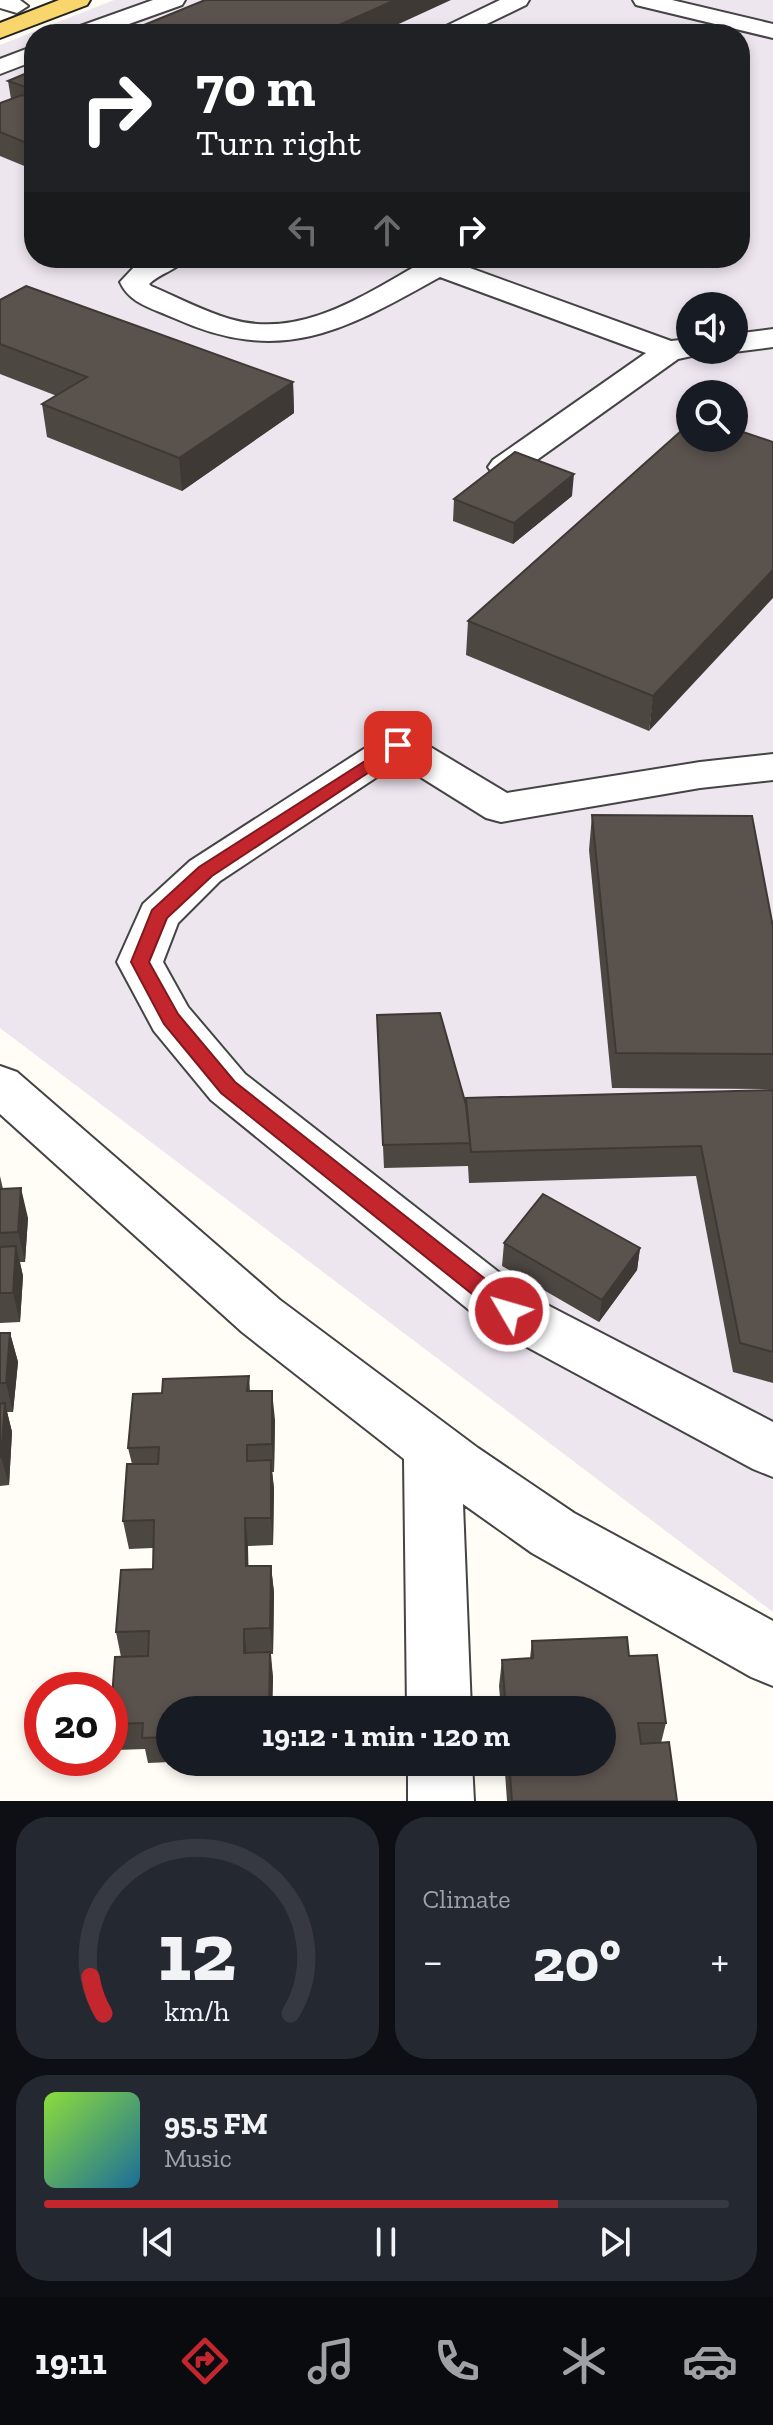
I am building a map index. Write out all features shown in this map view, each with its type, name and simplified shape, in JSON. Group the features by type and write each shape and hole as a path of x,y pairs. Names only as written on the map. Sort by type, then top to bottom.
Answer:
{"main road":[{"path":"0,31 79,0"}],"street":[{"path":"108,24 174,0"},
{"path":"469,24 518,0"},
{"path":"644,0 744,24"},
{"path":"750,25 773,31"},
{"path":"0,67 24,57"},
{"path":"153,268 134,282 139,292 235,330 265,334 300,333 330,324 418,268"},
{"path":"444,268 676,349"},
{"path":"748,341 773,338"},
{"path":"505,467 676,353"},
{"path":"773,767 700,775 501,808 398,745 205,871 159,915 140,962 171,1019 228,1087 509,1311 773,1451"},
{"path":"0,1085 261,1316 432,1447 553,1533 773,1655"},
{"path":"432,1447 439,1696"},
{"path":"440,1776 441,1801"}],"shaded area":[{"path":"114,0 773,0 773,1612 0,1028 0,45 24,36 24,268 750,268 750,24 53,24"}],"building":[{"path":"205,0 395,0 341,24 146,24"},
{"path":"24,74 24,87 8,81"},
{"path":"24,96 24,142 0,132 0,103"},
{"path":"26,286 293,382 179,458 42,404 87,377 0,344 0,300"},
{"path":"748,434 773,442 773,570 653,696 468,621 676,435 676,452 748,452"},
{"path":"515,452 574,474 514,523 454,499"},
{"path":"592,815 752,816 773,927 773,1054 616,1053"},
{"path":"440,1013 466,1105 470,1143 383,1145 377,1015"},
{"path":"773,1090 773,1352 740,1343 701,1146 471,1152 466,1098"},
{"path":"21,1188 18,1232 0,1233 0,1189"},
{"path":"543,1194 640,1248 602,1300 504,1243"},
{"path":"16,1246 13,1293 0,1293 0,1247"},
{"path":"0,1333 10,1333 6,1383 0,1383"},
{"path":"249,1376 247,1391 272,1391 272,1444 247,1445 247,1461 271,1460 271,1518 245,1518 246,1566 271,1566 270,1628 244,1629 244,1653 270,1652 269,1696 156,1696 156,1738 142,1738 143,1723 128,1723 128,1672 114,1672 115,1657 148,1656 149,1631 116,1632 121,1570 153,1569 154,1520 123,1521 127,1464 158,1464 159,1447 128,1448 133,1394 162,1393 163,1379"},
{"path":"5,1403 1,1457 0,1457 0,1404"},
{"path":"627,1637 629,1656 657,1655 666,1723 638,1723 641,1744 669,1742 677,1801 512,1801 510,1776 616,1776 616,1696 505,1696 502,1660 533,1658 532,1641"}],"route":[{"path":"398,745 205,871 159,915 140,962 171,1019 228,1087 509,1311"}]}
